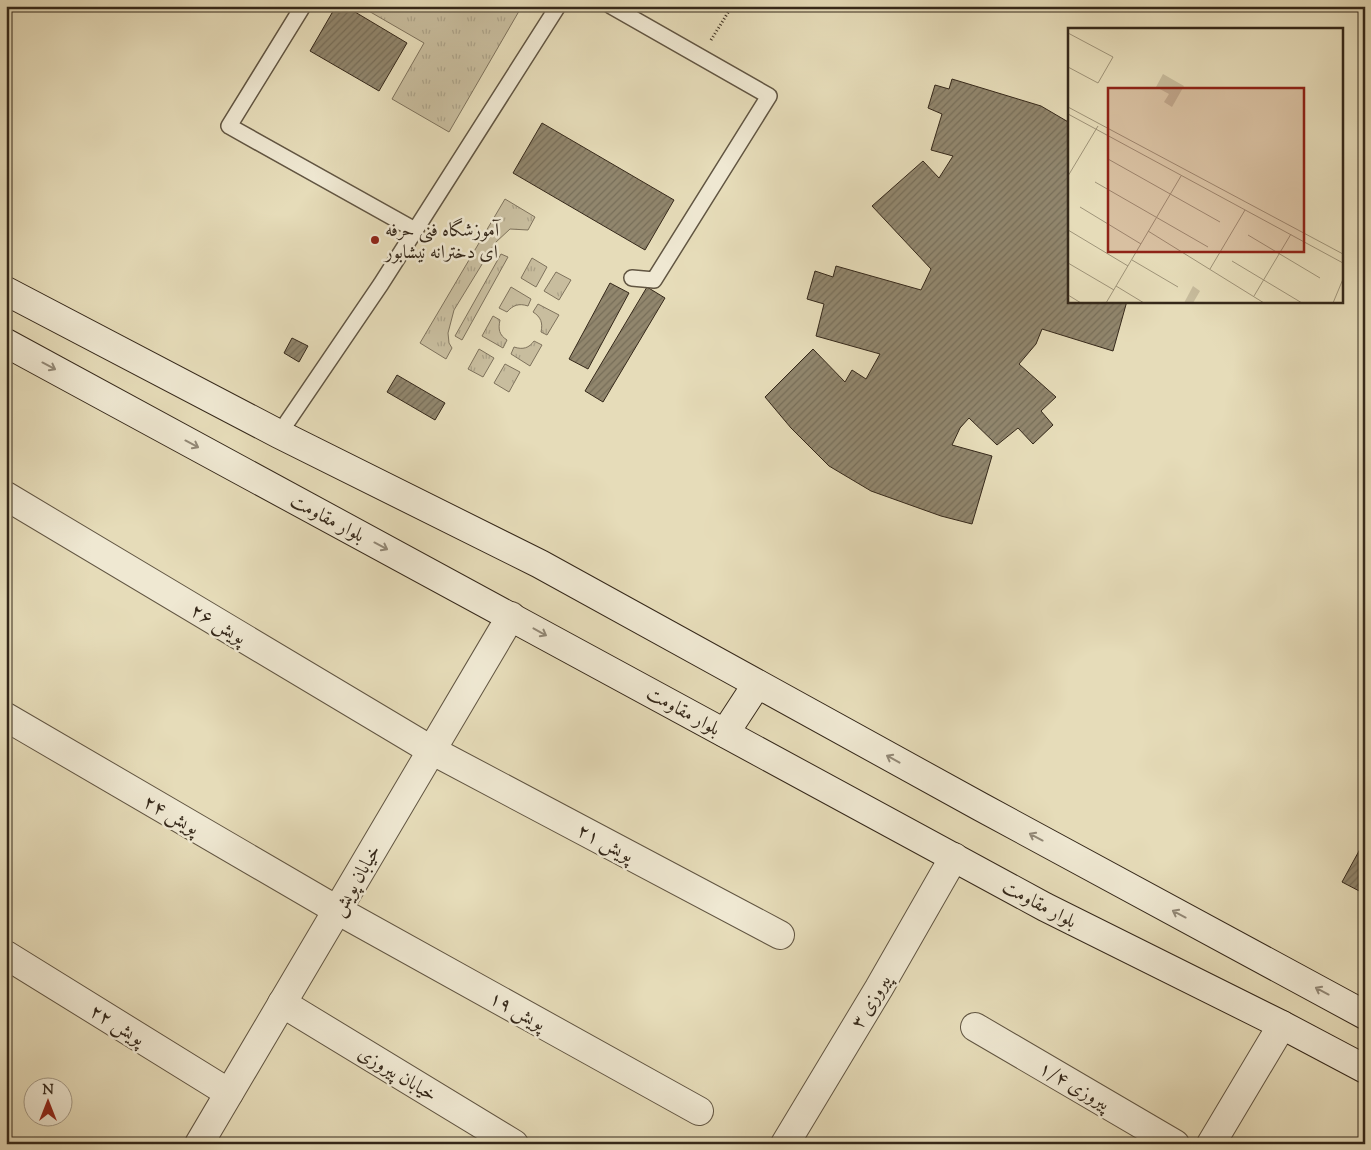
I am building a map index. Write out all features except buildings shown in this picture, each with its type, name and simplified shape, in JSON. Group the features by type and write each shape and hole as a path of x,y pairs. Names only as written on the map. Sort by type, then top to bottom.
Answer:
{"street":[{"path":"6,291 279,434 540,564 981,807 1365,1014"},
{"name":"بلوار مقاومت","path":"6,343 1045,907 1282,1025 1365,1070"},
{"name":"پویش ۲۶","path":"6,496 431,750"},
{"name":"خیابان پویش","path":"199,1144 511,616"},
{"path":"726,733 757,684"},
{"name":"پویش ۲۴","path":"6,717 337,910"},
{"name":"پویش ۲۱","path":"431,750 780,935"},
{"name":"پیروزی ۳","path":"785,1144 954,857"},
{"name":"پویش ۱۹","path":"337,910 698,1110"},
{"name":"پویش ۲۲","path":"6,956 229,1093"},
{"name":"خیابان پیروزی","path":"282,1003 514,1144"},
{"path":"1211,1144 1282,1025"},
{"name":"پیروزی ۱/۴","path":"975,1027 1174,1144"}],"lane":[{"path":"303,6 229,126 415,230"},
{"path":"279,434 381,284 558,6"},
{"path":"611,6 769,96 654,280 632,278"}],"path":[{"path":"700,57 732,6"}],"green space":[{"path":"360,6 522,6 449,132 392,99 424,43"},
{"path":"505,199 535,217 528,230 510,229 495,243 454,310 448,333 449,343 452,348 446,359 420,343"},
{"path":"501,254 508,257 462,340 455,336"},
{"path":"532,258 547,267 536,287 521,278"},
{"path":"556,272 571,280 559,300 544,291"},
{"path":"511,287 531,299 528,306 516,305 507,312 499,308"},
{"path":"538,304 559,315 547,335 541,332 541,320 533,312"},
{"path":"493,316 500,320 500,332 507,340 503,348 482,336"},
{"path":"534,341 542,345 530,366 511,354 514,347 526,348"},
{"path":"479,349 494,358 483,377 468,369"},
{"path":"505,364 520,372 509,392 494,383"}],"place":[{"name":"آموزشگاه فنی حرفه ای دخترانه نیشابور","path":"375,240"}]}
